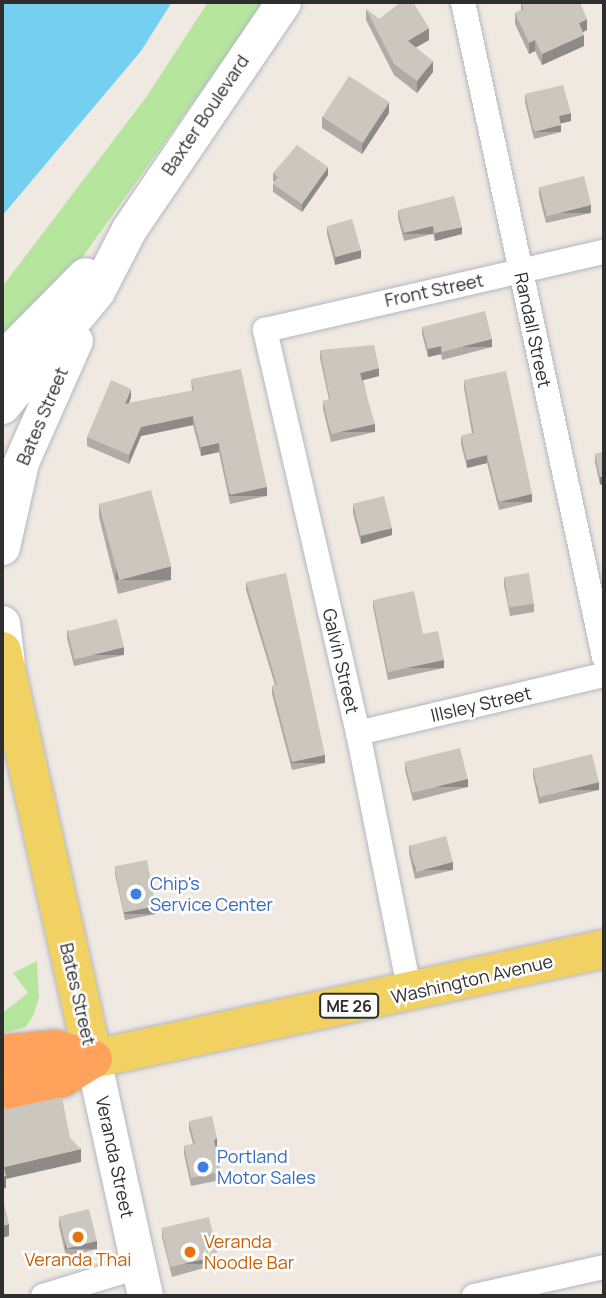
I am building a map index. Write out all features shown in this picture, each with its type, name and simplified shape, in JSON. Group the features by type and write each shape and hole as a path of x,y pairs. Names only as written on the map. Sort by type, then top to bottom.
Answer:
{"highway":[{"name":"ME 26","path":"2,1054 55,1049 93,1059"},
{"name":"ME 26","path":"2,1093 62,1078 93,1059"}],"main road":[{"name":"Bates Street","path":"4,656 93,1059"},
{"name":"Bates Street","path":"2,725 45,847"},
{"name":"Washington Avenue","path":"93,1059 410,993 604,949"}],"street":[{"name":"Baxter Boulevard","path":"2,405 97,290 129,229 283,2"},
{"name":"Randall Street","path":"463,2 604,657"},
{"name":"Baxter Boulevard","path":"2,359 129,229"},
{"name":"Front Street","path":"265,330 604,252"},
{"name":"Bates Street","path":"2,547 21,462 97,290"},
{"name":"Galvin Street","path":"265,330 358,733 410,993"},
{"name":"Bates Street","path":"2,623 4,656"},
{"name":"Illsley Street","path":"358,733 604,675"},
{"name":"Veranda Street","path":"93,1059 142,1281"},
{"path":"474,1296 604,1267"},
{"path":"43,1296 142,1281"}],"green space":[{"path":"208,2 265,2 71,273 2,344 2,287 147,96"},
{"path":"37,961 39,997 34,1014 26,1027 2,1033 2,1013 28,993 13,973"}],"water":[{"path":"2,2 172,2 141,51 2,216"}],"building":[{"path":"401,2 413,2 429,28 408,41 433,61 417,81 394,64 366,9 379,19"},
{"path":"521,2 580,2 587,19 579,23 584,35 542,54 535,40 529,43 515,13 524,9"},
{"path":"349,76 389,102 363,143 322,117"},
{"path":"563,85 571,113 559,116 561,125 534,132 525,94"},
{"path":"297,145 328,167 302,204 273,184 278,177 273,173"},
{"path":"584,176 591,205 547,216 539,187"},
{"path":"454,196 462,227 435,233 433,226 404,233 398,210"},
{"path":"352,219 361,250 336,257 327,226"},
{"path":"485,311 492,339 442,352 441,346 428,349 422,327"},
{"path":"374,345 379,368 360,373 375,424 331,434 323,401 330,399 320,350"},
{"path":"241,369 267,487 230,495 219,443 201,447 193,416 141,427 129,455 87,437 111,380 131,389 125,404 194,390 191,379"},
{"path":"506,371 532,494 499,502 487,455 467,460 461,436 474,433 464,380"},
{"path":"604,452 604,476 600,477 595,454"},
{"path":"151,490 171,566 119,580 99,504"},
{"path":"384,496 392,528 361,536 353,504"},
{"path":"286,573 325,755 292,762 272,686 277,685 246,582"},
{"path":"529,573 534,604 509,608 504,577"},
{"path":"414,591 423,634 438,631 444,660 388,672 373,600"},
{"path":"117,619 124,647 75,659 68,631"},
{"path":"460,748 468,779 412,793 405,762"},
{"path":"592,754 599,782 540,797 533,769"},
{"path":"446,836 453,862 416,872 409,846"},
{"name":"Chip's Service Center","path":"147,860 156,906 124,912 115,866"},
{"path":"62,1097 70,1138 81,1149 4,1167 6,1176 2,1177 2,1106 7,1109"},
{"name":"Portland Motor Sales","path":"212,1116 221,1172 191,1178 184,1146 195,1144 189,1121"},
{"path":"2,1195 9,1224 2,1226"},
{"name":"Veranda Thai","path":"89,1209 97,1241 67,1249 59,1216"},
{"name":"Veranda Noodle Bar","path":"209,1217 218,1256 170,1267 161,1228"}],"place":[{"name":"Chip's Service Center","path":"136,894"},
{"name":"Portland Motor Sales","path":"203,1167"},
{"name":"Veranda Thai","path":"78,1237"},
{"name":"Veranda Noodle Bar","path":"190,1252"}]}
